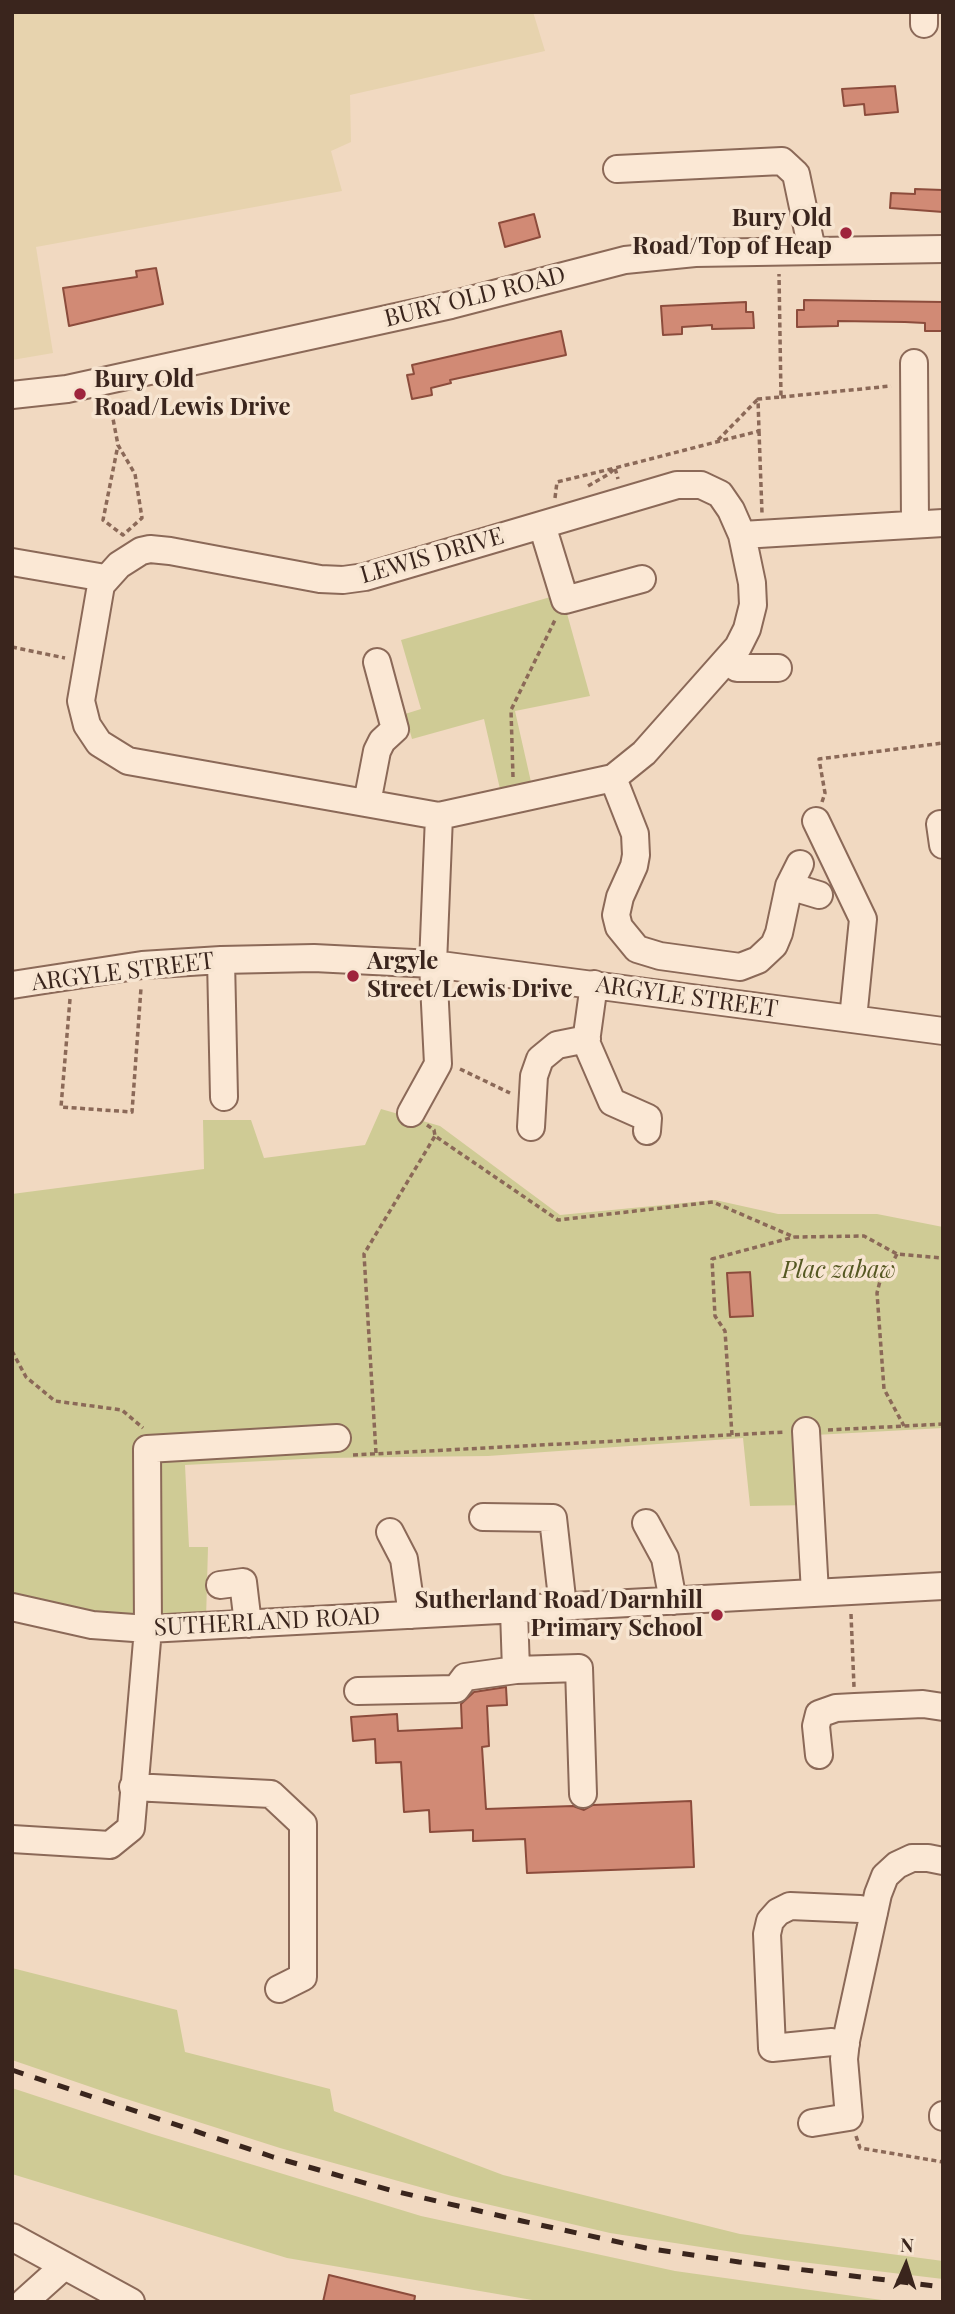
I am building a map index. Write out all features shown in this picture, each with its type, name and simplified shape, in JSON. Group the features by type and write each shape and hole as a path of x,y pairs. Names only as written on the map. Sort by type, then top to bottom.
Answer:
{"street":[{"path":"617,169 782,162 796,174 812,250"},
{"name":"BURY OLD ROAD","path":"12,396 67,389 451,306 625,260 695,253 943,249"},
{"path":"914,373 915,524"},
{"name":"LEWIS DRIVE","path":"105,578 101,585 81,701 87,725 99,743 128,761 439,816 613,779 644,753 738,647 747,629 753,605 752,534 720,494 701,485 677,485 365,577 343,580 320,579 128,545"},
{"path":"752,534 943,523"},
{"path":"541,525 565,600 642,579"},
{"path":"12,562 105,578 128,545"},
{"path":"727,660 737,668 778,668"},
{"path":"366,803 377,751 382,741 395,729 377,662"},
{"path":"613,779 635,834 636,855 620,897 617,915 619,927 637,949 660,956 740,967 758,960 774,945 795,875 818,895"},
{"path":"411,1113 438,1064 433,964 439,816"},
{"path":"816,821 863,919 853,1019"},
{"name":"ARGYLE STREET","path":"12,985 142,965 314,958 433,964 943,1031"},
{"path":"221,960 224,1097"},
{"path":"594,984 586,1042 612,1102 648,1118 647,1131"},
{"path":"532,1116 534,1076 540,1059 556,1045 587,1039"},
{"path":"806,1431 815,1593"},
{"path":"12,1839 110,1845 131,1828 148,1629 148,1449 337,1438"},
{"path":"482,1517 553,1518 563,1607"},
{"path":"646,1524 665,1558 673,1601"},
{"path":"390,1532 404,1559 412,1615"},
{"path":"220,1585 243,1582 248,1624"},
{"name":"SUTHERLAND ROAD","path":"12,1607 92,1625 148,1629 943,1586"},
{"path":"514,1611 516,1670"},
{"path":"358,1691 456,1689 465,1677 516,1670 579,1668 583,1794"},
{"path":"819,1755 816,1726 819,1714 855,1707 923,1704 943,1707"},
{"path":"133,1787 271,1794 303,1824 303,1977 279,1989"},
{"path":"812,2123 849,2117 844,2059 846,2045 874,1913 885,1876 897,1865 912,1858 943,1861"},
{"path":"846,2045 832,2042 772,2048 767,1934 770,1921 778,1912 790,1906 860,1909 874,1913"},
{"path":"12,2237 131,2302"},
{"path":"24,2302 64,2267"}],"path":[{"path":"779,251 781,397"},
{"path":"716,442 758,399 914,373"},
{"path":"105,380 118,444 135,474 142,518 128,545 103,520 118,444"},
{"path":"752,534 759,431 758,399"},
{"path":"565,498 554,504 557,482 759,431"},
{"path":"587,486 615,468"},
{"path":"515,800 511,710 565,600"},
{"path":"12,647 86,663"},
{"path":"816,821 825,793 819,759 943,743"},
{"path":"69,976 70,996 61,1107 132,1112 142,965"},
{"path":"438,1064 467,1071 532,1116"},
{"path":"376,1453 364,1254 435,1136 434,1130 411,1113"},
{"path":"435,1136 558,1220 713,1202 794,1237"},
{"path":"732,1435 725,1331 715,1315 712,1259 794,1237 864,1236 897,1254 943,1258"},
{"path":"897,1254 881,1277 877,1293 884,1389 904,1426"},
{"path":"12,1351 26,1377 55,1401 122,1410 142,1426 148,1449"},
{"path":"337,1438 352,1455 943,1424"},
{"path":"849,1591 855,1707"},
{"path":"849,2117 860,2148 943,2162"}],"shaded area":[{"path":"12,12 533,12 545,51 350,95 351,142 331,151 342,191 36,247 53,353 12,360"}],"green space":[{"path":"554,596 558,612 566,610 590,696 515,711 531,782 500,789 484,719 412,739 405,714 421,709 401,640"},
{"name":"Plac zabaw","path":"381,1109 440,1126 560,1215 715,1200 778,1214 877,1214 943,1227 943,1428 815,1435 814,1505 750,1506 743,1438 488,1456 323,1458 185,1465 189,1547 208,1547 206,1620 142,1620 12,1600 12,1194 204,1169 203,1120 251,1120 264,1158 365,1145"},
{"path":"12,1968 177,2010 185,2052 330,2089 334,2111 503,2175 740,2234 943,2261 943,2279 785,2260 610,2233 452,2196 280,2148 120,2097 12,2060"},
{"path":"12,2088 421,2216 675,2271 896,2302 544,2302 287,2258 12,2174"}],"building":[{"path":"895,86 898,112 865,115 864,104 844,106 842,89"},
{"path":"915,189 943,190 943,212 890,208 891,193 915,194"},
{"path":"534,214 540,237 505,247 499,223"},
{"path":"156,268 163,304 69,326 63,288 137,277 136,271"},
{"path":"804,300 943,302 943,331 925,331 925,323 905,322 838,321 838,326 797,327 797,310 804,310"},
{"path":"746,302 746,312 753,312 754,328 712,329 712,325 682,327 682,334 663,335 661,306"},
{"path":"561,331 566,355 450,380 451,383 431,388 432,395 412,399 407,375 414,374 412,365"},
{"path":"750,1272 753,1316 730,1317 727,1273"},
{"path":"506,1687 507,1705 487,1706 489,1746 482,1747 486,1809 573,1806 584,1810 593,1805 691,1801 694,1867 527,1873 525,1839 473,1841 473,1830 430,1832 429,1810 404,1812 401,1762 376,1763 375,1739 353,1741 351,1717 397,1714 398,1731 462,1728 461,1704 474,1692"},
{"path":"329,2275 415,2296 414,2302 323,2302"}],"railway":[{"path":"12,2070 273,2157 390,2190 522,2221 646,2248 943,2287"}],"place":[{"name":"Bury Old Road/Top of Heap","path":"846,233"},
{"name":"Bury Old Road/Lewis Drive","path":"80,394"},
{"name":"Argyle Street/Lewis Drive","path":"353,976"},
{"name":"Sutherland Road/Darnhill Primary School","path":"717,1615"}]}
